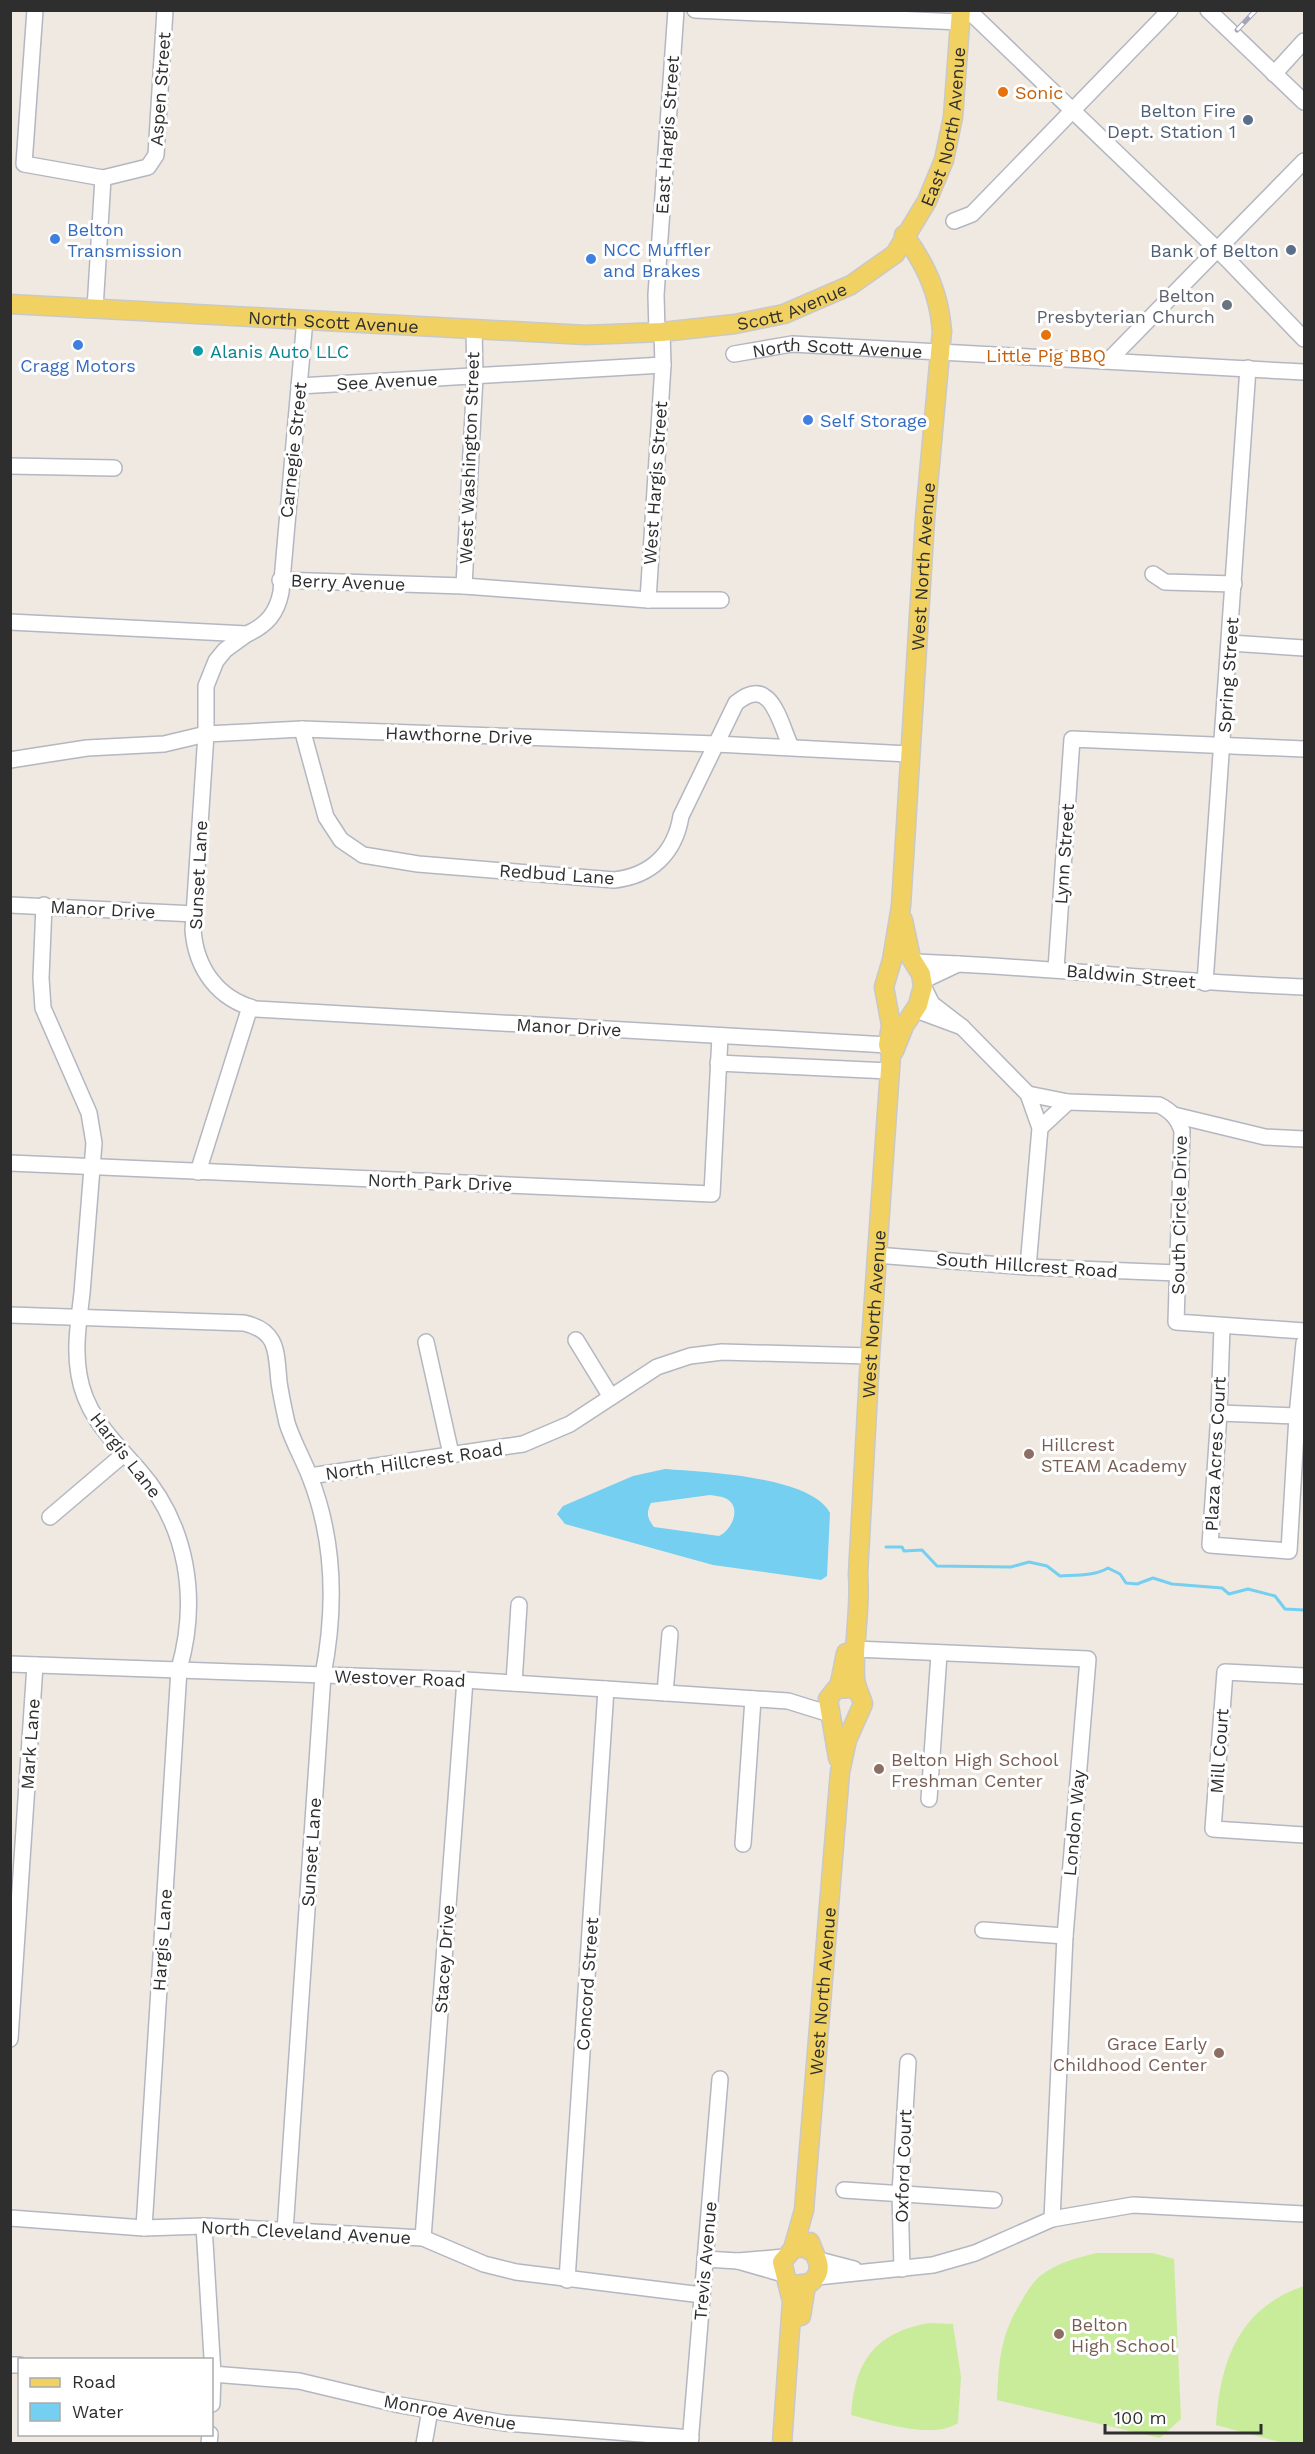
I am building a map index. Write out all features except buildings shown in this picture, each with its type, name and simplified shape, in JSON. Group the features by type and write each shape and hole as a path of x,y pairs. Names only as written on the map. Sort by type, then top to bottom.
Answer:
{"main road":[{"name":"East North Avenue","path":"904,235 927,201 944,160 953,117 963,14"},
{"name":"Scott Avenue","path":"659,332 752,321 804,307 851,285 881,265 895,254 904,235"},
{"name":"West North Avenue","path":"791,2444 804,2211 840,1772 847,1740 863,1704 855,1679 855,1649 860,1603 858,1574 891,1025 884,987 892,960 901,906 909,754 942,331 938,297 921,258 904,235"},
{"name":"North Scott Avenue","path":"10,304 586,335 659,332"},
{"name":"West North Avenue","path":"889,1057 898,1047 923,983 913,960 901,906"},
{"path":"892,960 898,957 913,960"},
{"path":"889,1010 901,1016 913,1012"},
{"name":"West North Avenue","path":"840,1772 827,1704 836,1690 847,1649 850,1603 858,1574"},
{"path":"836,1690 850,1688 859,1694"},
{"path":"830,1714 839,1721 856,1719"},
{"name":"West North Avenue","path":"782,2444 792,2301 800,2267"}],"street":[{"path":"36,10 24,164 103,178 95,309"},
{"name":"Aspen Street","path":"103,178 148,167 156,155 165,10"},
{"name":"East Hargis Street","path":"663,365 655,307 676,10"},
{"path":"695,10 963,14 1074,111 1276,307 1305,339"},
{"path":"954,221 972,214 1170,10"},
{"path":"1208,10 1305,102"},
{"path":"1274,74 1305,41"},
{"path":"1108,360 1305,161"},
{"name":"Carnegie Street","path":"280,580 305,319"},
{"name":"West Washington Street","path":"464,586 475,376 474,330"},
{"name":"North Scott Avenue","path":"734,354 792,344 939,354 1108,360 1305,372"},
{"name":"See Avenue","path":"299,386 663,365"},
{"name":"West Hargis Street","path":"648,600 663,365"},
{"name":"Spring Street","path":"1204,983 1223,746 1248,368"},
{"path":"10,466 114,468"},
{"path":"1153,574 1165,582 1234,584"},
{"name":"Berry Avenue","path":"247,634 260,628 274,613 281,591 280,580 464,586 648,600 721,600"},
{"path":"10,622 247,634"},
{"name":"Sunset Lane","path":"247,634 225,650 210,673 205,699 206,734 194,944 204,971 220,990 250,1007"},
{"path":"1230,644 1305,648"},
{"name":"Redbud Lane","path":"302,729 326,817 341,840 363,855 418,864 614,880 639,874 660,861 668,851 675,840 681,816 736,703 747,694 758,692 770,698 791,747"},
{"name":"Hawthorne Drive","path":"10,760 87,748 164,744 206,734 302,729 791,747 909,754"},
{"name":"Lynn Street","path":"1056,969 1072,739 1223,746"},
{"path":"1223,746 1305,749"},
{"name":"Manor Drive","path":"10,905 195,914"},
{"name":"Hargis Lane","path":"44,905 41,978 44,1008 89,1113 94,1143 76,1355 84,1394 102,1429 154,1489 182,1546 189,1587 188,1630 179,1669 144,2228"},
{"name":"Baldwin Street","path":"913,960 1056,969 1204,983 1305,987"},
{"name":"Baldwin Street","path":"923,983 958,964"},
{"path":"923,983 932,1004 962,1027 1028,1094 1040,1128 1028,1267"},
{"path":"198,1172 250,1007"},
{"name":"Manor Drive","path":"250,1007 720,1036 889,1057"},
{"path":"913,1012 962,1027"},
{"name":"North Park Drive","path":"10,1163 712,1194 720,1036"},
{"path":"718,1063 889,1057"},
{"name":"South Circle Drive","path":"1028,1094 1068,1102 1158,1105 1174,1115 1182,1131 1176,1322 1222,1327"},
{"path":"1040,1128 1068,1102"},
{"path":"1174,1115 1265,1137 1305,1138"},
{"name":"South Hillcrest Road","path":"876,1255 1028,1267 1178,1273"},
{"name":"North Hillcrest Road","path":"10,1315 244,1323 262,1330 275,1346 283,1405 290,1432 310,1476 451,1454 477,1453 523,1444 570,1424 657,1367 690,1356 722,1352 870,1356"},
{"path":"1222,1327 1305,1331"},
{"name":"Plaza Acres Court","path":"1222,1327 1210,1545 1289,1551 1297,1416 1305,1342"},
{"path":"576,1340 611,1397"},
{"path":"426,1342 451,1454"},
{"path":"1219,1413 1297,1416"},
{"path":"50,1517 124,1454"},
{"name":"Sunset Lane","path":"285,2231 323,1675 332,1618 331,1567 321,1511 310,1476"},
{"path":"514,1683 519,1605"},
{"path":"665,1693 670,1634"},
{"name":"London Way","path":"855,1649 1088,1659 1065,1936 1052,2219"},
{"path":"929,1799 939,1654"},
{"name":"Westover Road","path":"10,1664 465,1680 788,1701 830,1714"},
{"name":"Mark Lane","path":"10,2039 35,1665"},
{"name":"Mill Court","path":"1305,1676 1225,1672 1213,1829 1305,1834"},
{"name":"Stacey Drive","path":"423,2238 465,1680"},
{"name":"Concord Street","path":"567,2280 606,1689"},
{"name":"Westover Road","path":"788,1701 836,1690"},
{"path":"743,1845 753,1699"},
{"path":"983,1930 1065,1936"},
{"name":"Oxford Court","path":"902,2269 900,2193 908,2062"},
{"name":"Trevis Avenue","path":"691,2441 720,2079"},
{"path":"844,2190 994,2200"},
{"path":"705,2259 860,2271 902,2269 933,2265 975,2253 1052,2219 1133,2205 1305,2214"},
{"name":"North Cleveland Avenue","path":"10,2218 144,2228 204,2226 423,2238 484,2264 516,2272 702,2295"},
{"path":"204,2226 211,2358"},
{"name":"Monroe Avenue","path":"213,2374 299,2381 430,2410 536,2427 691,2441"},
{"path":"424,2444 430,2410"}],"green space":[{"path":"1096,2253 1153,2253 1174,2259 1181,2419 1160,2438 997,2400 1000,2361 1005,2338 1014,2314 1027,2291 1040,2276 1053,2268"},
{"path":"1304,2286 1304,2443 1283,2443 1216,2425 1222,2379 1237,2340 1263,2308"},
{"path":"929,2323 953,2324 961,2377 958,2423 947,2428 921,2430 851,2415 857,2379 871,2352 894,2334"}],"water":[{"path":"665,1469 729,1474 755,1478 802,1491 819,1501 830,1513 827,1576 821,1580 713,1565 565,1524 557,1514 563,1506 633,1476","holes":["710,1495 725,1498 733,1506 734,1518 728,1529 719,1536 654,1527 649,1518 651,1503"]}],"waterway":[{"path":"886,1547 902,1547 904,1551 922,1550 937,1566 1011,1567 1029,1562 1047,1566 1060,1576 1091,1574 1108,1568 1120,1574 1126,1583 1137,1584 1153,1578 1172,1584 1222,1588 1229,1594 1248,1589 1275,1596 1285,1609 1304,1610"}],"railway":[{"path":"1237,30 1256,10"}],"place":[{"name":"Sonic","path":"1003,92"},
{"name":"Belton Fire Dept. Station 1","path":"1248,120"},
{"name":"Belton Transmission","path":"55,239"},
{"name":"Bank of Belton","path":"1291,250"},
{"name":"NCC Muffler and Brakes","path":"591,259"},
{"name":"Belton Presbyterian Church","path":"1227,305"},
{"name":"Little Pig BBQ","path":"1046,335"},
{"name":"Cragg Motors","path":"78,345"},
{"name":"Alanis Auto LLC","path":"198,351"},
{"name":"Self Storage","path":"808,420"},
{"name":"Hillcrest STEAM Academy","path":"1029,1454"},
{"name":"Belton High School Freshman Center","path":"879,1769"},
{"name":"Grace Early Childhood Center","path":"1219,2053"},
{"name":"Belton High School","path":"1059,2334"}]}
